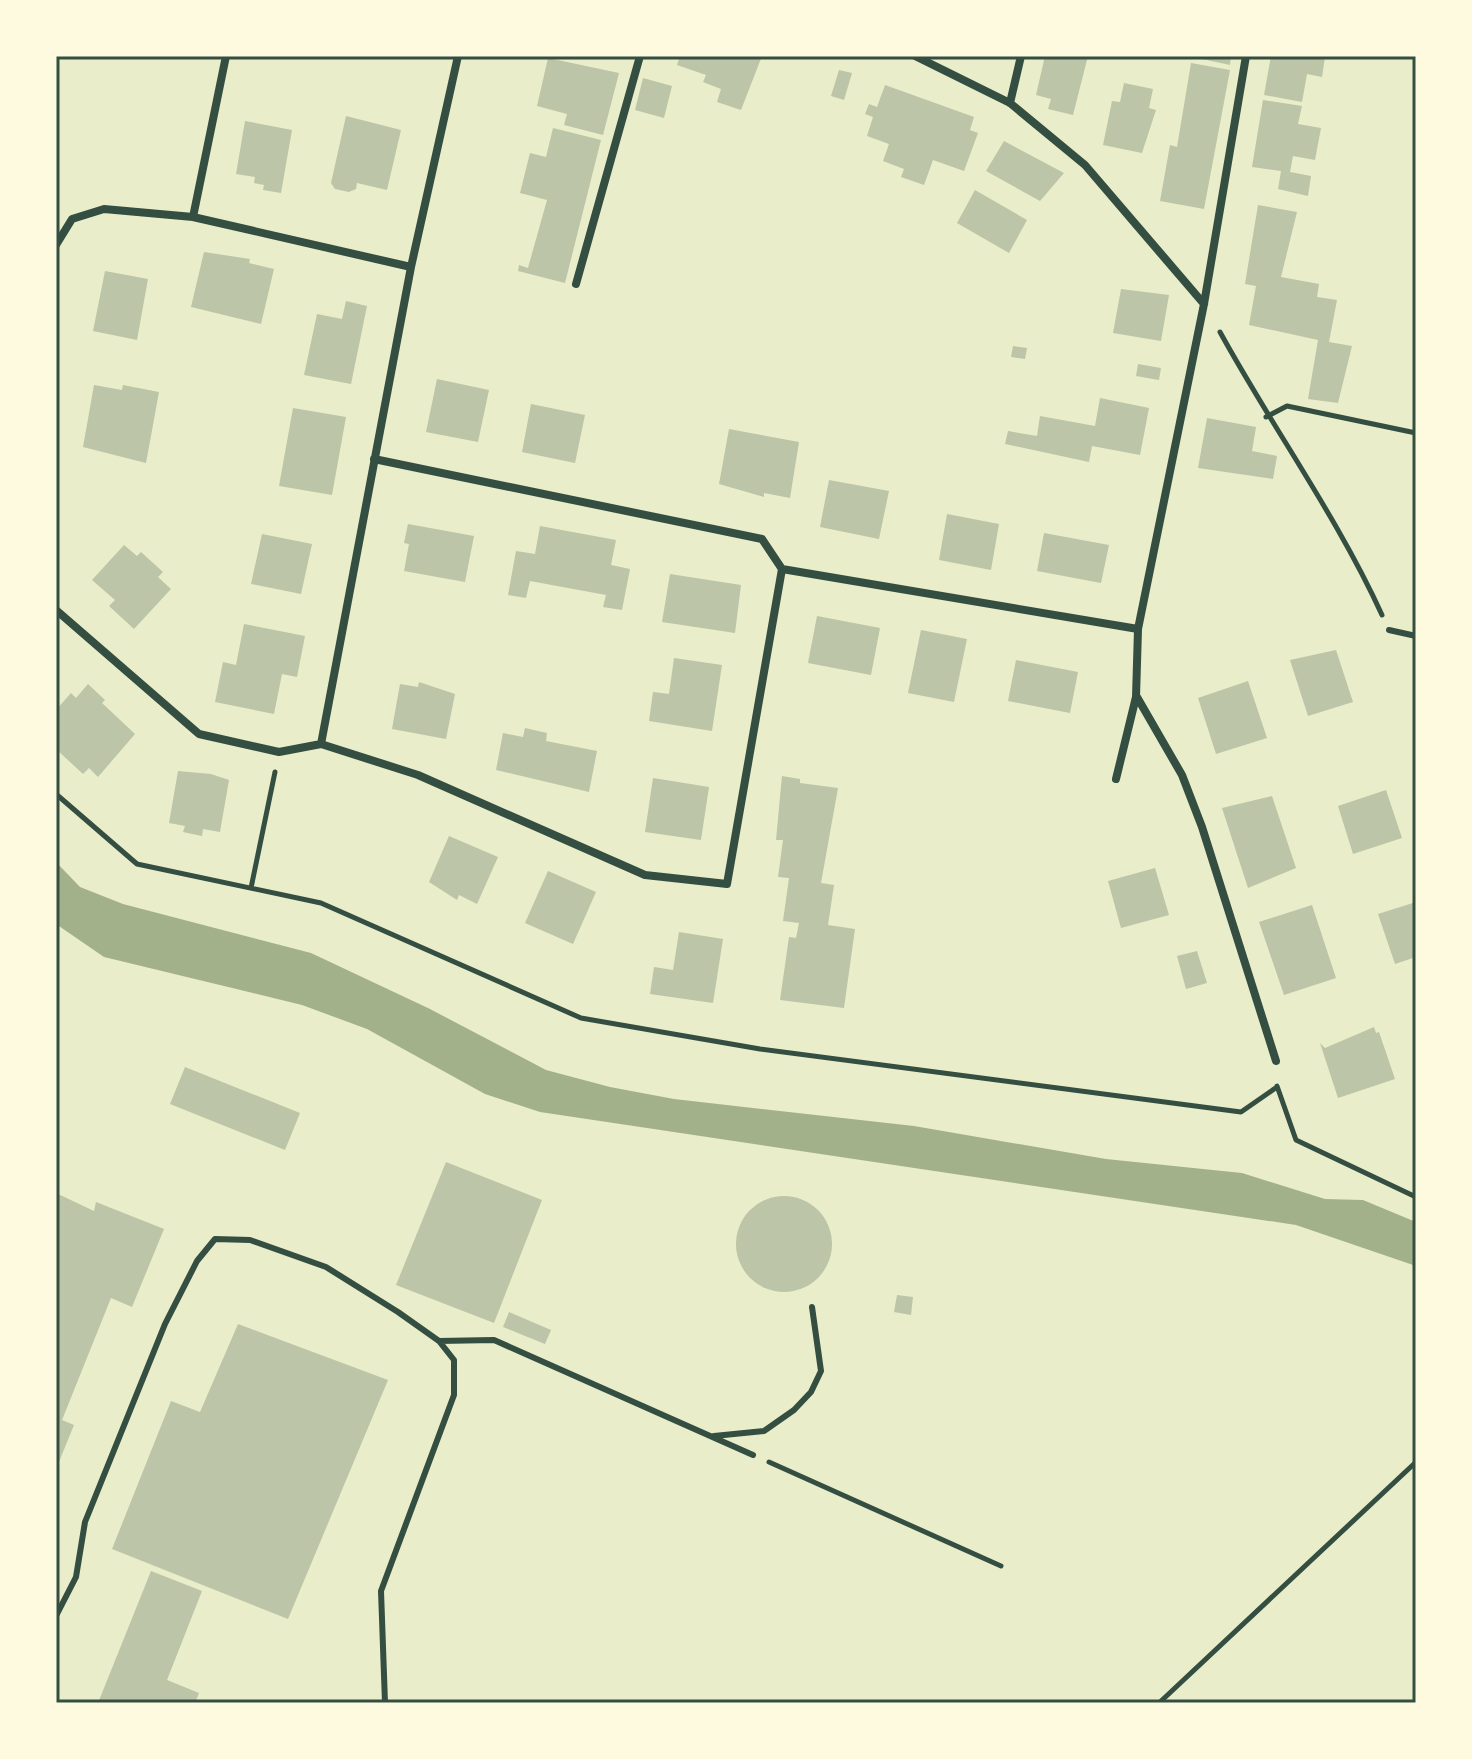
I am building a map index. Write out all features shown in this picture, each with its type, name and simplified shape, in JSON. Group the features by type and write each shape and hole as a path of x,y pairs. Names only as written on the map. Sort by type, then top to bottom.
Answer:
{"street":[{"path":"193,217 226,56"},
{"path":"321,744 411,267 458,56"},
{"path":"576,284 640,56"},
{"path":"915,56 1010,103 1085,165 1204,304"},
{"path":"1010,103 1021,56"},
{"path":"1116,779 1136,697 1138,629 1204,304 1246,56"},
{"path":"56,245 72,219 104,209 193,217 411,267"},
{"path":"56,610 199,734 279,752 321,744 418,775 645,875 727,884 782,569 762,539 374,459"},
{"path":"782,569 1138,629"},
{"path":"1136,697 1182,775 1202,827 1276,1061"}],"lane":[{"path":"1389,630 1416,636"},
{"path":"56,1616 76,1577 85,1522 165,1324 197,1261 215,1239 250,1240 326,1267 439,1341 454,1360 454,1395 381,1591 385,1703"},
{"path":"711,1436 764,1431 794,1410 811,1392 821,1371 812,1307"},
{"path":"439,1341 494,1340 753,1455"}],"path":[{"path":"1204,304 1266,417 1364,575 1389,630"},
{"path":"1266,417 1287,406 1416,433"},
{"path":"251,888 279,752"},
{"path":"56,794 137,864 321,903 581,1018 775,1051 1241,1112 1277,1087"},
{"path":"1276,1061 1277,1087 1296,1140 1416,1197"},
{"path":"753,1455 1001,1566"},
{"path":"1159,1703 1416,1462"}],"shaded area":[{"path":"56,862 80,887 123,904 311,953 430,1009 546,1070 610,1087 674,1099 914,1126 1106,1159 1242,1173 1325,1199 1363,1200 1416,1222 1416,1266 1296,1225 540,1112 485,1094 367,1029 302,1005 104,957 56,924"}],"building":[{"path":"680,56 762,56 741,110 717,102 721,89 703,82 706,75 677,65"},
{"path":"1045,56 1088,56 1073,115 1048,109 1051,99 1036,95"},
{"path":"1188,56 1231,56 1230,65"},
{"path":"1271,56 1325,57 1322,77 1307,74 1302,102 1264,95"},
{"path":"548,58 619,73 603,135 564,125 567,114 537,106"},
{"path":"1191,63 1230,70 1204,209 1160,201 1170,145 1177,147"},
{"path":"839,70 852,73 844,100 831,96"},
{"path":"643,78 672,86 664,118 635,110"},
{"path":"1124,83 1153,89 1149,108 1156,110 1142,153 1103,145 1112,101 1120,102"},
{"path":"885,85 974,117 970,130 978,133 964,171 933,160 924,185 901,177 904,169 883,161 889,144 867,136 873,117 865,114 869,104 877,107"},
{"path":"1263,100 1302,106 1298,124 1321,128 1315,160 1293,156 1290,172 1311,176 1308,196 1278,189 1281,171 1252,167"},
{"path":"346,116 401,130 387,190 357,183 356,189 349,192 335,189 331,183"},
{"path":"245,121 292,130 281,193 263,190 264,185 254,183 255,177 236,174"},
{"path":"553,128 601,140 565,283 518,271 519,265 528,268 547,200 520,193 530,153 546,157"},
{"path":"1004,141 1064,173 1040,201 986,171"},
{"path":"975,190 1027,220 1009,253 957,223"},
{"path":"1258,205 1297,212 1281,277 1319,284 1317,297 1337,300 1329,342 1352,346 1338,403 1308,399 1318,340 1249,325 1256,286 1245,284"},
{"path":"204,252 250,259 249,263 274,269 261,324 191,307"},
{"path":"105,271 148,279 137,340 93,331"},
{"path":"1121,289 1169,295 1161,341 1113,333"},
{"path":"346,301 367,306 351,384 304,375 317,314 342,319"},
{"path":"1013,346 1027,348 1025,359 1011,357"},
{"path":"1138,364 1161,368 1159,380 1136,376"},
{"path":"437,379 489,390 478,442 426,432"},
{"path":"94,385 122,390 123,385 159,392 146,463 83,447"},
{"path":"1100,398 1149,408 1140,455 1092,446 1089,462 1005,444 1008,431 1037,436 1040,416 1095,426"},
{"path":"531,404 585,415 575,463 522,452"},
{"path":"293,408 346,417 332,495 279,486"},
{"path":"1207,418 1256,427 1252,451 1277,456 1273,479 1198,468"},
{"path":"729,429 799,442 790,498 764,493 764,497 719,484"},
{"path":"829,480 889,491 879,539 820,527"},
{"path":"947,514 999,524 991,570 939,560"},
{"path":"408,524 474,536 465,582 404,571 409,544 404,543"},
{"path":"540,526 616,540 611,565 630,569 622,610 603,607 606,595 530,581 526,598 508,595 516,551 535,554"},
{"path":"1044,533 1109,545 1101,583 1037,571"},
{"path":"262,534 312,544 301,594 251,584"},
{"path":"124,545 137,556 141,552 163,572 158,577 171,589 134,629 109,606 115,600 92,580"},
{"path":"670,574 741,585 735,633 662,622"},
{"path":"817,616 880,628 871,675 808,663"},
{"path":"244,624 305,636 297,677 282,674 274,714 215,702 223,662 236,665"},
{"path":"921,630 967,639 954,702 908,693"},
{"path":"1336,650 1353,702 1308,716 1290,660"},
{"path":"674,658 722,665 712,731 649,721 653,692 669,694"},
{"path":"1016,660 1078,672 1070,713 1008,701"},
{"path":"1248,681 1267,738 1216,754 1198,698"},
{"path":"419,682 455,694 446,739 392,729 400,684 418,687"},
{"path":"88,684 105,700 102,703 135,734 98,777 89,768 83,774 56,749 56,710 71,693 76,698"},
{"path":"525,728 547,733 546,741 597,751 589,792 496,770 503,733 523,737"},
{"path":"178,771 211,774 229,780 220,832 203,829 202,836 183,832 185,826 169,823"},
{"path":"782,776 800,779 800,783 838,788 821,883 834,885 828,925 855,929 844,1008 780,1000 789,937 796,938 799,923 783,921 789,878 778,877 783,840 776,840"},
{"path":"653,778 709,787 701,840 645,832"},
{"path":"1386,790 1402,838 1353,854 1338,806"},
{"path":"1272,796 1296,868 1248,888 1222,808"},
{"path":"449,836 498,857 477,904 459,895 457,900 429,882"},
{"path":"1155,868 1169,915 1121,928 1108,881"},
{"path":"548,871 596,892 573,944 525,923"},
{"path":"1416,902 1416,957 1395,964 1378,914"},
{"path":"1312,905 1336,978 1284,995 1259,922"},
{"path":"679,932 723,939 713,1003 650,994 654,967 673,970"},
{"path":"1197,951 1207,983 1186,989 1177,956"},
{"path":"1374,1027 1376,1033 1379,1032 1395,1079 1338,1098 1320,1043 1325,1048"},
{"path":"185,1067 300,1113 285,1150 170,1104"},
{"path":"446,1162 542,1200 494,1323 396,1285"},
{"path":"56,1193 94,1211 96,1202 164,1229 132,1307 111,1298 62,1420 74,1425 56,1469"},
{"path":"784,1196 802,1200 818,1210 828,1226 832,1244 828,1262 818,1278 802,1288 784,1292 766,1288 750,1278 740,1262 736,1244 740,1226 750,1210 766,1200"},
{"path":"897,1295 913,1297 911,1315 894,1312"},
{"path":"509,1312 551,1330 545,1344 503,1327"},
{"path":"238,1324 388,1380 288,1619 112,1549 171,1401 200,1412"},
{"path":"151,1571 202,1591 167,1680 199,1693 195,1703 98,1703"}]}
